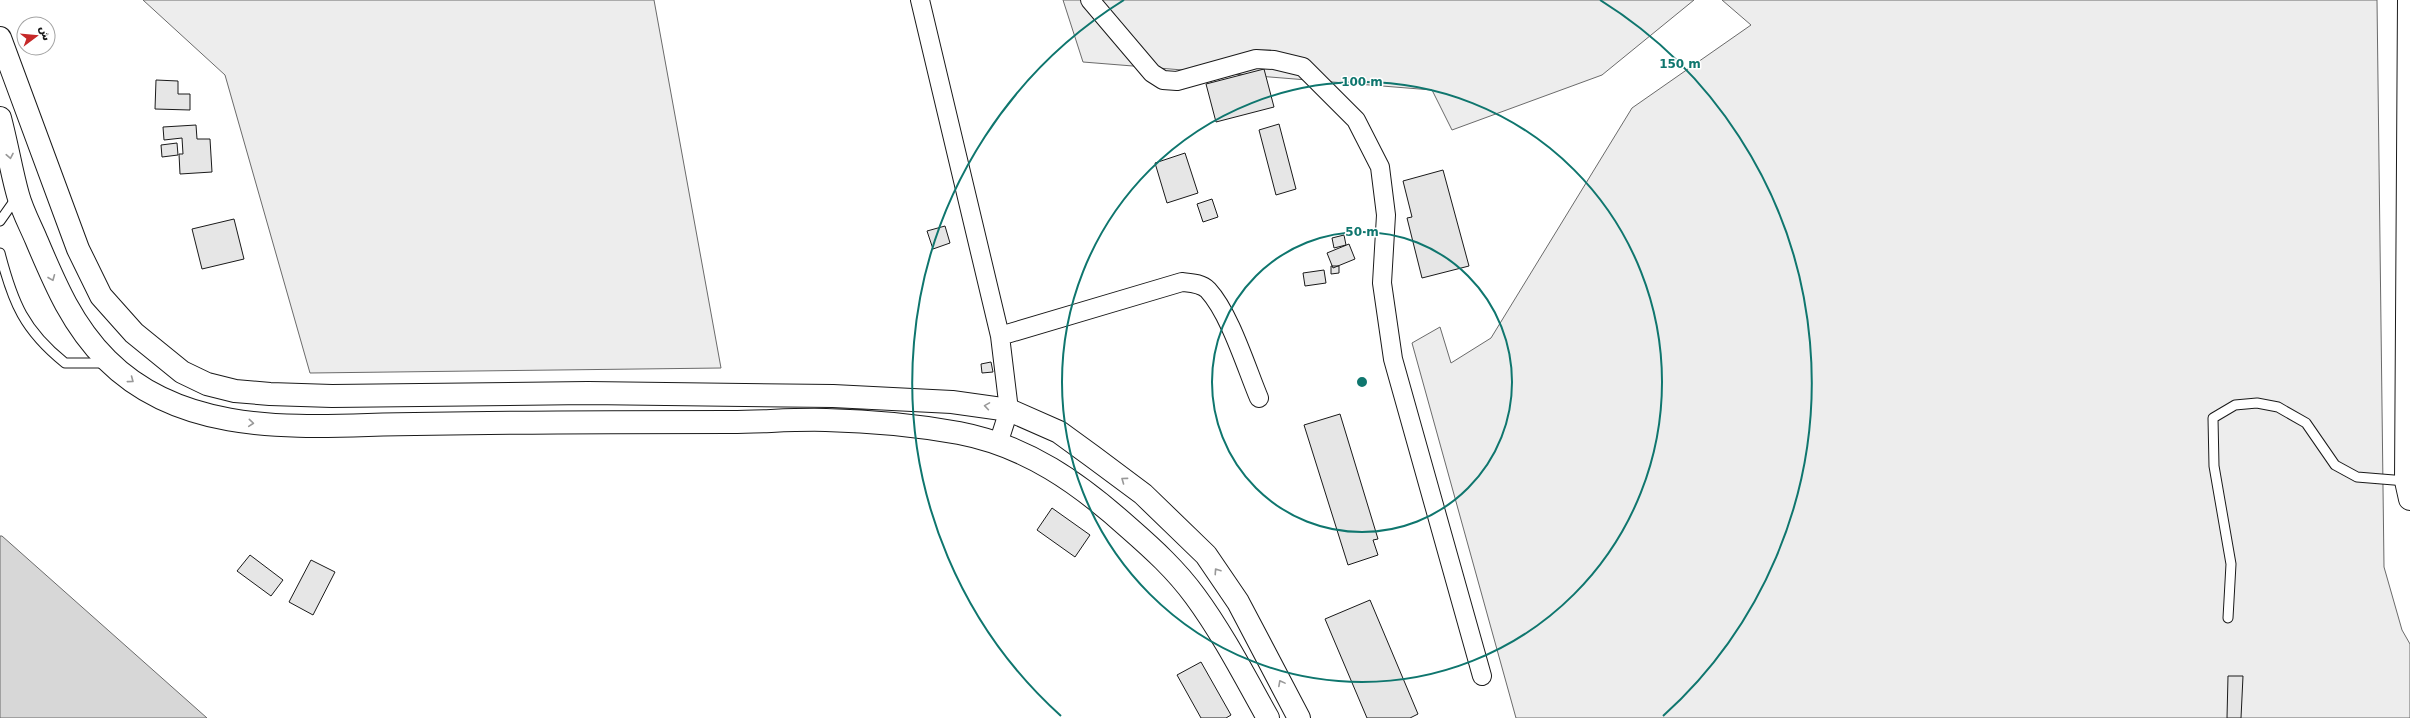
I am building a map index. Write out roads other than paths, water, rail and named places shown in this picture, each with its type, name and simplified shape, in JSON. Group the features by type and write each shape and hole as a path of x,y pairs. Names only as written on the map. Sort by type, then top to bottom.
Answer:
{"main road":[{"path":"2408,490 2409,0"},
{"path":"0,38 78,249 101,296 134,334 182,372 207,384 235,391 298,395 588,393 833,396 952,402 1009,410 1059,432 1092,456 1143,494 1206,555 1238,602 1299,718"},
{"path":"0,118 9,150 18,196 57,289 73,320 109,363 133,382 164,401 197,413 256,423 334,426 497,422 742,422 824,420 901,425 959,433 998,444 1067,476 1092,495 1170,566 1196,597 1238,663 1268,718"}],"street":[{"path":"920,0 1000,336 1009,410 998,444"},
{"path":"1090,0 1152,73 1163,80 1178,81 1256,59 1274,60 1303,67 1356,120 1380,167 1386,215 1382,283 1393,359 1482,676"},
{"path":"1000,336 1182,282 1195,283 1207,289 1223,312 1259,398"}],"lane":[{"path":"0,221 18,196"},
{"path":"0,253 8,283 24,320 43,345 65,363 109,363"},
{"path":"2228,618 2231,564 2214,466 2213,418 2235,405 2257,403 2278,407 2306,423 2335,465 2357,477 2408,490"}]}
